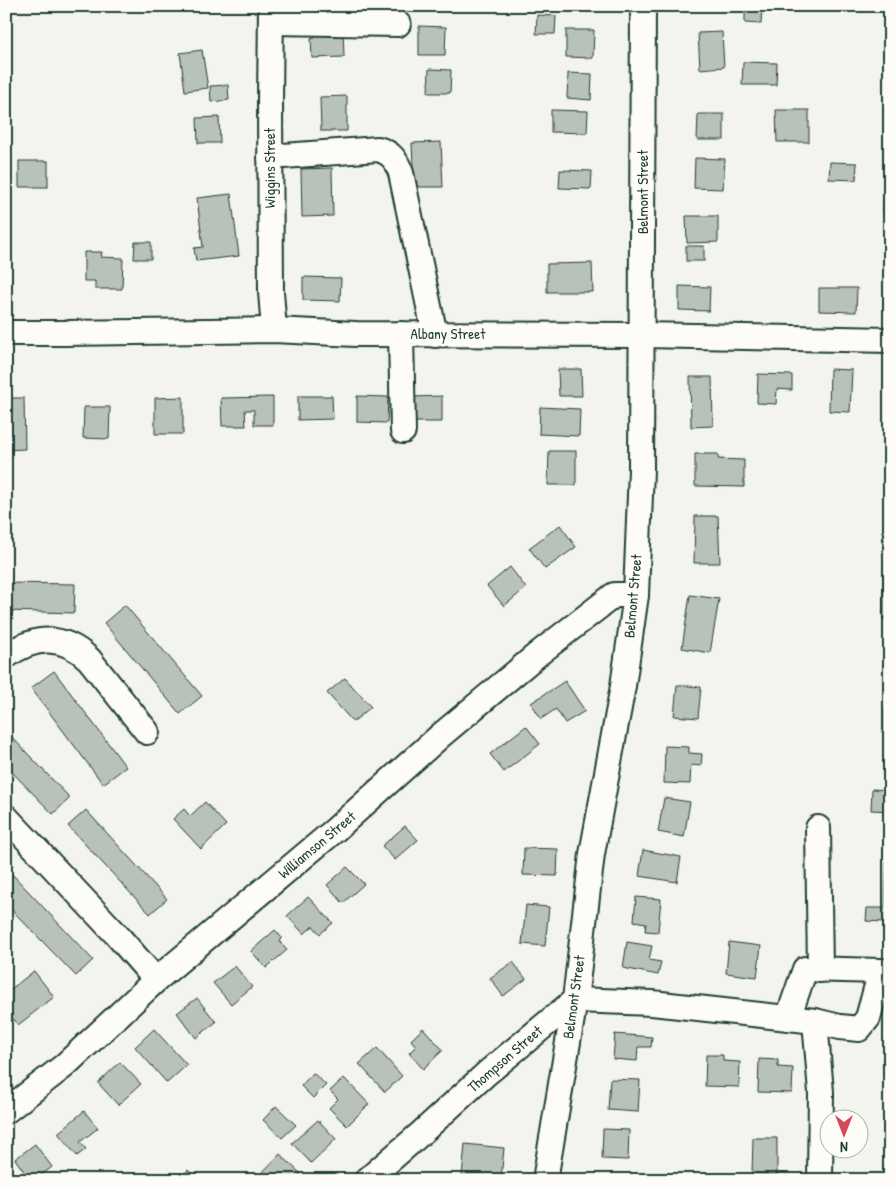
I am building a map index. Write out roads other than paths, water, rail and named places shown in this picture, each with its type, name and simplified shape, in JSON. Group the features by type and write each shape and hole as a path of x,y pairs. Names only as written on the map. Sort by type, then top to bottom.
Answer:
{"street":[{"name":"Belmont Street","path":"545,1180 575,1000 592,854 623,686 636,595 641,470 643,335 643,6"},
{"path":"271,14 398,24"},
{"name":"Wiggins Street","path":"271,14 271,292 274,330"},
{"path":"270,157 378,149 387,151 396,159 401,173 435,334"},
{"name":"Albany Street","path":"6,332 274,330 356,334 643,335 890,340"},
{"path":"401,334 403,431"},
{"name":"Williamson Street","path":"6,1111 64,1066 156,980 335,830 440,736 538,654 614,596 636,595"},
{"path":"6,656 21,646 36,641 68,644 82,652 89,659 147,732"},
{"path":"6,817 116,934 156,980"},
{"path":"818,828 820,970"},
{"path":"575,1000 652,1003 815,1021 840,1027 858,1028 868,1018 885,972 805,969 788,1018"},
{"name":"Thompson Street","path":"368,1180 487,1072 575,1000"},
{"path":"815,1021 821,1092 820,1180"}]}
